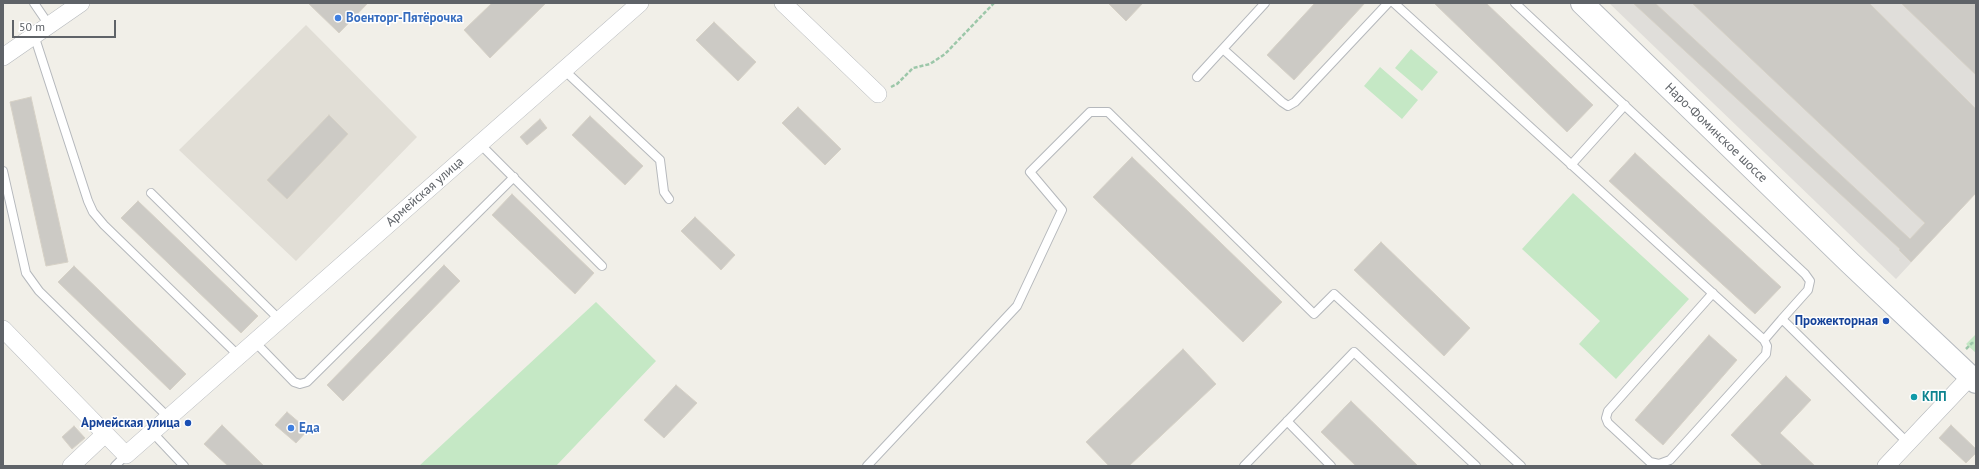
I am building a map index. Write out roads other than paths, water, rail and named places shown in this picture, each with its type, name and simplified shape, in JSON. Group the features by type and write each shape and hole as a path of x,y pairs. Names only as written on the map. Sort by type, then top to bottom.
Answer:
{"main road":[{"name":"Наро-Фоминское шоссе","path":"1582,3 1850,263 1973,379"}],"street":[{"path":"3,57 80,3"},
{"name":"Армейская улица","path":"3,330 105,434 120,460 640,3"},
{"path":"783,3 878,94"},
{"path":"1886,466 1973,379"},
{"path":"71,466 105,434"}],"lane":[{"path":"34,3 49,25"},
{"path":"1197,77 1265,3"},
{"path":"1223,49 1288,106 1295,102 1388,3"},
{"path":"1394,3 1571,165 1713,293 1764,340 1767,346 1766,354 1670,460 1659,464 1650,462 1608,423 1606,418 1608,411 1713,293"},
{"path":"1515,3 1805,274 1810,281 1808,290 1764,340"},
{"path":"34,35 88,201 93,212 104,225 239,356"},
{"path":"564,70 660,160 664,192 669,200"},
{"path":"1571,165 1625,105"},
{"path":"867,466 1017,306 1062,210 1030,172 1090,112 1108,112 1314,314 1334,294 1522,466"},
{"path":"480,144 602,266"},
{"path":"3,172 26,274 39,291 169,418"},
{"path":"255,342 294,382 300,384 307,382 514,177"},
{"path":"150,193 280,320"},
{"path":"1782,319 1908,443"},
{"path":"1244,466 1354,352 1476,466"},
{"path":"1287,421 1331,466"},
{"path":"152,432 184,466"}],"place":[{"name":"Военторг-Пятёрочка","path":"338,18"},
{"name":"Прожекторная","path":"1886,321"},
{"name":"КПП","path":"1914,397"},
{"name":"Армейская улица","path":"188,423"},
{"name":"Еда","path":"291,428"}]}
